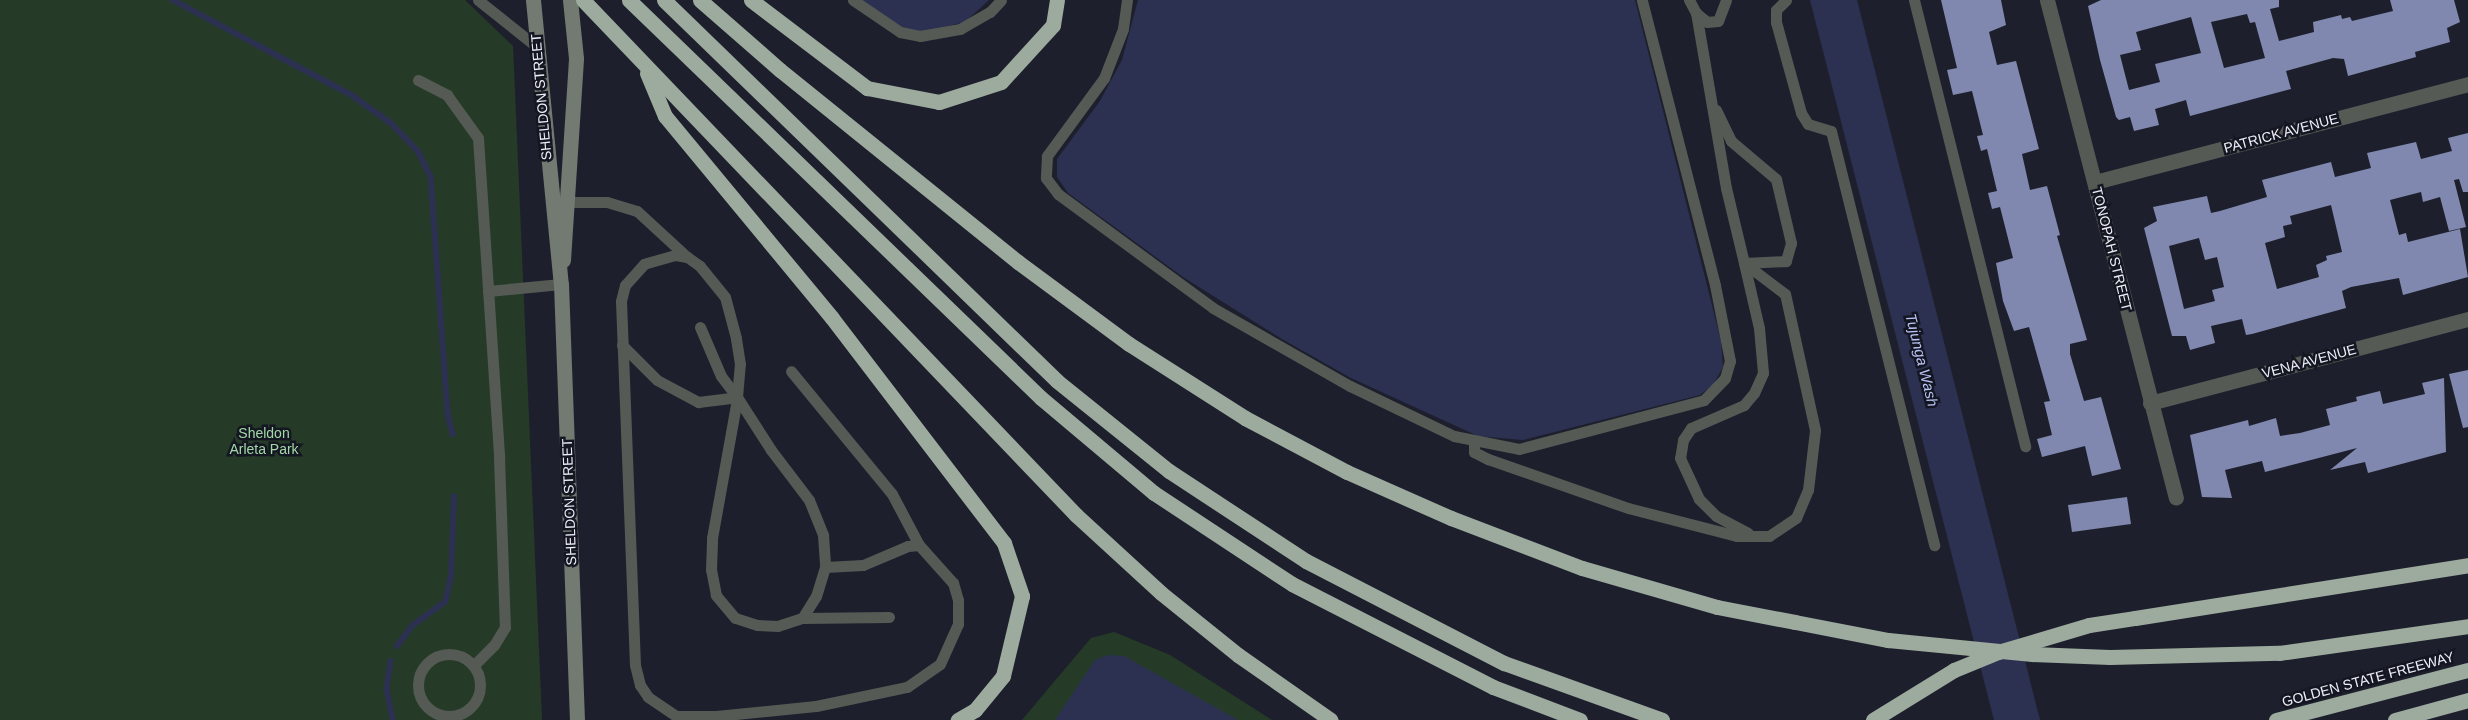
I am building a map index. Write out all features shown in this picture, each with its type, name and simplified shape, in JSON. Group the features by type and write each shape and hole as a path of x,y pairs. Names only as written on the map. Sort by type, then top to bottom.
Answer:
{"highway":[{"path":"584,0 1076,515 1161,593 1238,655 1332,720"},
{"path":"629,0 1041,398 1154,492 1292,584 1493,687 1580,720"},
{"path":"664,0 1057,380 1169,471 1306,561 1504,663 1662,720"},
{"path":"700,0 780,70 1018,262 1130,344 1245,418 1347,472 1451,518 1582,568 1708,604 1888,640 2032,654 2110,657 2280,652 2468,626"},
{"path":"751,0 868,88 940,102 1001,82 1053,25 1057,0"},
{"path":"642,62 665,116 838,325 1004,543 1022,596 1003,676 975,710 958,720"},
{"path":"1873,720 1954,670 1998,652 2079,627 2468,565"},
{"name":"GOLDEN STATE FREEWAY","path":"2276,720 2468,670"},
{"path":"2395,720 2468,700"}],"main road":[{"name":"SHELDON STREET","path":"533,0 561,284 577,720"},
{"name":"SHELDON STREET","path":"561,284 569,202 576,58 570,0"}],"street":[{"name":"TONOPAH STREET","path":"2047,0 2176,498"},
{"name":"PATRICK AVENUE","path":"2095,182 2468,84"},
{"name":"VENA AVENUE","path":"2150,402 2468,319"}],"lane":[{"path":"478,0 537,47"},
{"path":"853,0 900,32 920,36 960,29 983,17 1001,0"},
{"path":"1127,0 1124,29 1104,78 1047,156 1046,178 1058,194 1140,258 1261,336 1350,386 1474,442 1519,449 1704,400 1725,378 1730,361 1715,285 1642,0"},
{"path":"1688,0 1696,13 1707,22 1718,20 1726,0"},
{"path":"1786,0 1776,10 1776,22 1801,113 1808,124 1832,131 1934,545"},
{"path":"1914,0 2025,446"},
{"path":"1696,13 1709,96 1759,328 1763,373 1744,405 1691,428 1683,440 1680,458 1699,499 1716,516 1756,536"},
{"path":"418,80 447,96 478,138 488,291 505,627 494,645 474,665"},
{"path":"1709,96 1731,141 1776,180 1784,208 1791,243 1786,262 1744,263"},
{"path":"569,202 607,202 637,211 713,280 731,314 740,364 737,397 712,538 711,570 716,595 735,618 756,626 778,626 802,618 889,616"},
{"path":"687,257 659,259 634,272 622,301 622,345 635,665 640,685 661,709 676,716 694,717 816,706 907,687 924,677 940,664 958,624 958,600 953,583 919,546 892,494 791,372"},
{"path":"1474,442 1474,452 1488,459 1628,508 1737,536 1769,536 1796,518 1808,490 1815,430 1785,294 1744,263"},
{"path":"488,291 561,284"},
{"path":"700,327 708,350 737,397 809,500 823,535 825,567 816,596 802,618"},
{"path":"622,345 657,380 698,402 737,397"},
{"path":"825,567 862,565 908,546 919,546"},
{"path":"446,653 466,658 474,665 480,689 472,715 436,714 421,700 418,680 428,662 446,653"}],"green space":[{"name":"Sheldon Arleta Park","path":"0,0 465,0 513,46 542,720 0,720"},
{"path":"1114,632 1170,655 1272,720 1022,720 1091,638"}],"water":[{"path":"862,0 989,0 965,22 923,32 898,28"},
{"path":"1138,0 1635,0 1721,341 1723,367 1713,385 1700,395 1523,440 1478,436 1351,378 1282,339 1183,277 1068,193 1057,177 1057,159 1100,101 1122,60"},
{"name":"Tujunga Wash","path":"1810,0 1857,0 2040,720 1994,720"},
{"path":"1108,655 1124,656 1238,720 1055,720 1095,660"}],"building":[{"path":"1941,0 2001,0 2006,25 1989,32 1997,65 2016,61 2039,149 2022,154 2030,190 2047,186 2060,235 2057,236 2087,340 2070,344 2070,354 2084,401 2101,397 2121,469 2092,476 2085,446 2042,457 2037,439 2052,435 2044,402 2050,401 2029,327 2014,331 2003,301 1996,263 2013,258 2000,207 1992,209 1988,193 1997,191 1987,149 1981,151 1977,136 1983,135 1972,91 1953,95 1947,70 1957,68"},
{"path":"2101,0 2279,0 2279,7 2270,9 2279,41 2314,32 2313,22 2341,15 2342,19 2350,17 2352,21 2393,11 2390,0 2454,0 2460,22 2447,28 2450,42 2415,52 2416,57 2348,76 2344,59 2333,58 2286,71 2291,89 2190,116 2186,100 2155,109 2159,125 2134,131 2130,117 2119,120 2116,117 2100,60 2088,6","holes":["2247,14 2250,23 2255,22 2265,58 2224,68 2211,22","2191,17 2201,53 2155,64 2160,82 2129,90 2120,55 2141,50 2136,32"]},
{"path":"2468,133 2468,192 2463,192 2459,179 2454,180 2466,227 2449,231 2440,197 2423,202 2421,192 2390,200 2399,235 2406,233 2408,242 2460,229 2468,277 2403,295 2399,278 2351,287 2342,291 2346,308 2246,335 2242,319 2211,326 2215,343 2190,350 2186,336 2172,336 2144,228 2157,221 2153,207 2207,196 2211,213 2220,211 2267,197 2262,180 2331,162 2335,177 2371,168 2367,153 2416,142 2421,159 2452,151 2448,138","holes":["2331,205 2342,252 2326,256 2327,260 2316,265 2319,277 2277,289 2265,243 2285,237 2283,226 2292,224 2290,216","2199,238 2205,260 2217,257 2224,287 2212,290 2215,301 2184,309 2169,246"]},
{"path":"2468,370 2468,427 2463,428 2449,374"},
{"path":"2444,378 2446,452 2368,473 2365,462 2330,470 2357,448 2265,472 2262,461 2225,470 2232,498 2202,497 2190,435 2248,420 2249,426 2276,418 2280,436 2300,433 2330,425 2326,409 2357,401 2356,397 2380,391 2383,404 2425,394 2422,383"},
{"path":"2127,497 2131,524 2072,532 2068,505"}],"waterway":[{"path":"173,0 352,95 392,124 418,151 431,176 448,415 453,434"},
{"path":"397,646 413,625 445,602 451,577 454,497"},
{"path":"391,661 387,689 393,720"}]}
